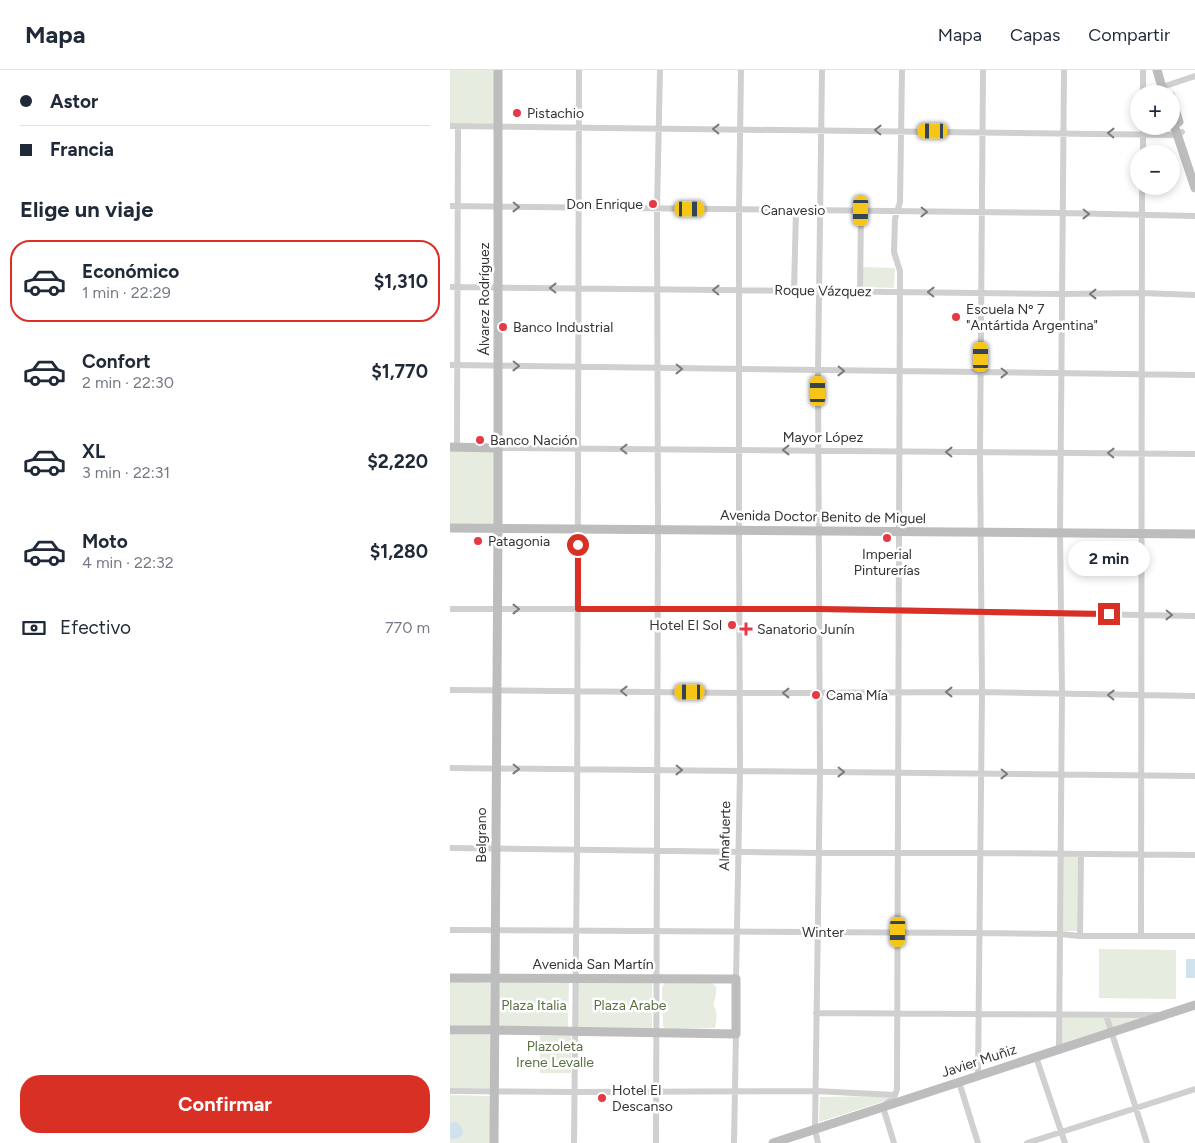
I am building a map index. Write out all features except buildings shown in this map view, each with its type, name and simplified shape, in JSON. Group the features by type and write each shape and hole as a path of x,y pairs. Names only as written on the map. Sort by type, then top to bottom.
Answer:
{"main road":[{"name":"Álvarez Rodríguez","path":"498,70 498,528"},
{"path":"1157,70 1164,85"},
{"path":"1163,70 1166,85"},
{"path":"1180,133 1191,164 1195,188"},
{"name":"Mayor López","path":"454,448 498,448"},
{"name":"Avenida Doctor Benito de Miguel","path":"450,528 1195,534"},
{"name":"Belgrano","path":"494,1143 498,528"},
{"name":"Avenida San Martín","path":"450,978 736,978"},
{"name":"Almafuerte","path":"736,978 736,1034"},
{"name":"Javier Muñiz","path":"772,1143 1195,1005"},
{"path":"450,1030 736,1034"}],"street":[{"path":"574,1143 577,850 579,70"},
{"path":"656,1143 658,692 657,209 660,70"},
{"name":"Almafuerte","path":"736,978 740,771 739,210 741,70"},
{"path":"818,1143 815,1130 815,1091 820,772 818,371 822,70"},
{"path":"894,1143 883,1107 895,1095 897,1089 900,269 894,252 895,219 900,202 902,70"},
{"path":"978,1076 982,692 980,452 983,70"},
{"path":"1059,1049 1062,774 1060,453 1064,70"},
{"path":"1143,70 1143,85"},
{"path":"1178,85 1195,76"},
{"path":"450,126 982,132 1130,130"},
{"path":"454,448 454,287 458,206 458,126"},
{"path":"1141,936 1142,195"},
{"name":"Canavesio","path":"450,206 1195,216"},
{"path":"794,291 796,210"},
{"path":"860,292 861,211"},
{"name":"Roque Vázquez","path":"454,287 1195,295"},
{"path":"454,365 1195,376"},
{"name":"Mayor López","path":"498,448 1195,454"},
{"path":"450,610 820,609 1195,616"},
{"path":"450,690 982,692 1195,696"},
{"path":"450,768 1195,776"},
{"path":"450,848 818,853 1195,855"},
{"path":"1080,936 1081,854"},
{"name":"Winter","path":"450,930 898,932 1060,934 1080,936 1195,936"},
{"path":"816,1013 1165,1015"},
{"path":"1106,1015 1147,1143"},
{"name":"Almafuerte","path":"734,1143 736,1034"},
{"path":"1036,1057 1065,1143"},
{"path":"959,1082 978,1143"},
{"path":"1027,1143 1195,1089"},
{"path":"450,1091 815,1091 895,1095"}],"green space":[{"path":"450,70 496,70 495,124 450,123"},
{"path":"863,267 895,268 894,288 863,287"},
{"path":"450,447 497,448 498,528 450,528"},
{"path":"1063,856 1078,857 1077,931 1062,931"},
{"path":"1099,949 1176,950 1176,999 1099,998"},
{"path":"450,981 490,983 490,1027 450,1027"},
{"name":"Plaza Italia","path":"499,982 569,983 568,1027 498,1027"},
{"path":"710,982 716,986 714,1005 716,1011 715,1028 665,1029 663,1026 662,987 665,983"},
{"name":"Plaza Arabe","path":"578,983 652,983 652,1029 577,1028"},
{"path":"1061,1016 1105,1016 1110,1032 1061,1047"},
{"path":"1108,1016 1156,1017 1112,1030"},
{"path":"450,1035 490,1035 490,1088 450,1088"},
{"name":"Plazoleta Irene Levalle","path":"540,1036 571,1036 571,1073 540,1073"},
{"path":"450,1095 490,1096 490,1143 450,1143"},
{"path":"884,1096 887,1098 885,1101 819,1122 820,1097"}],"water":[{"path":"1186,959 1195,959 1195,978 1186,978"},
{"path":"455,1122 462,1127 463,1133 459,1138 455,1139 450,1138 450,1123"}],"place":[{"name":"Pistachio","path":"517,113"},
{"name":"Don Enrique","path":"653,204"},
{"name":"Escuela Nº 7 \"Antártida Argentina\"","path":"956,317"},
{"name":"Banco Industrial","path":"503,327"},
{"name":"Banco Nación","path":"480,440"},
{"name":"Imperial Pinturerías","path":"887,538"},
{"name":"Patagonia","path":"478,541"},
{"name":"Hotel El Sol","path":"732,625"},
{"name":"Sanatorio Junín","path":"746,629"},
{"name":"Cama Mía","path":"816,695"},
{"name":"Hotel El Descanso","path":"602,1098"}],"route":[{"path":"578,545 578,609 820,609 1109,614"}]}
